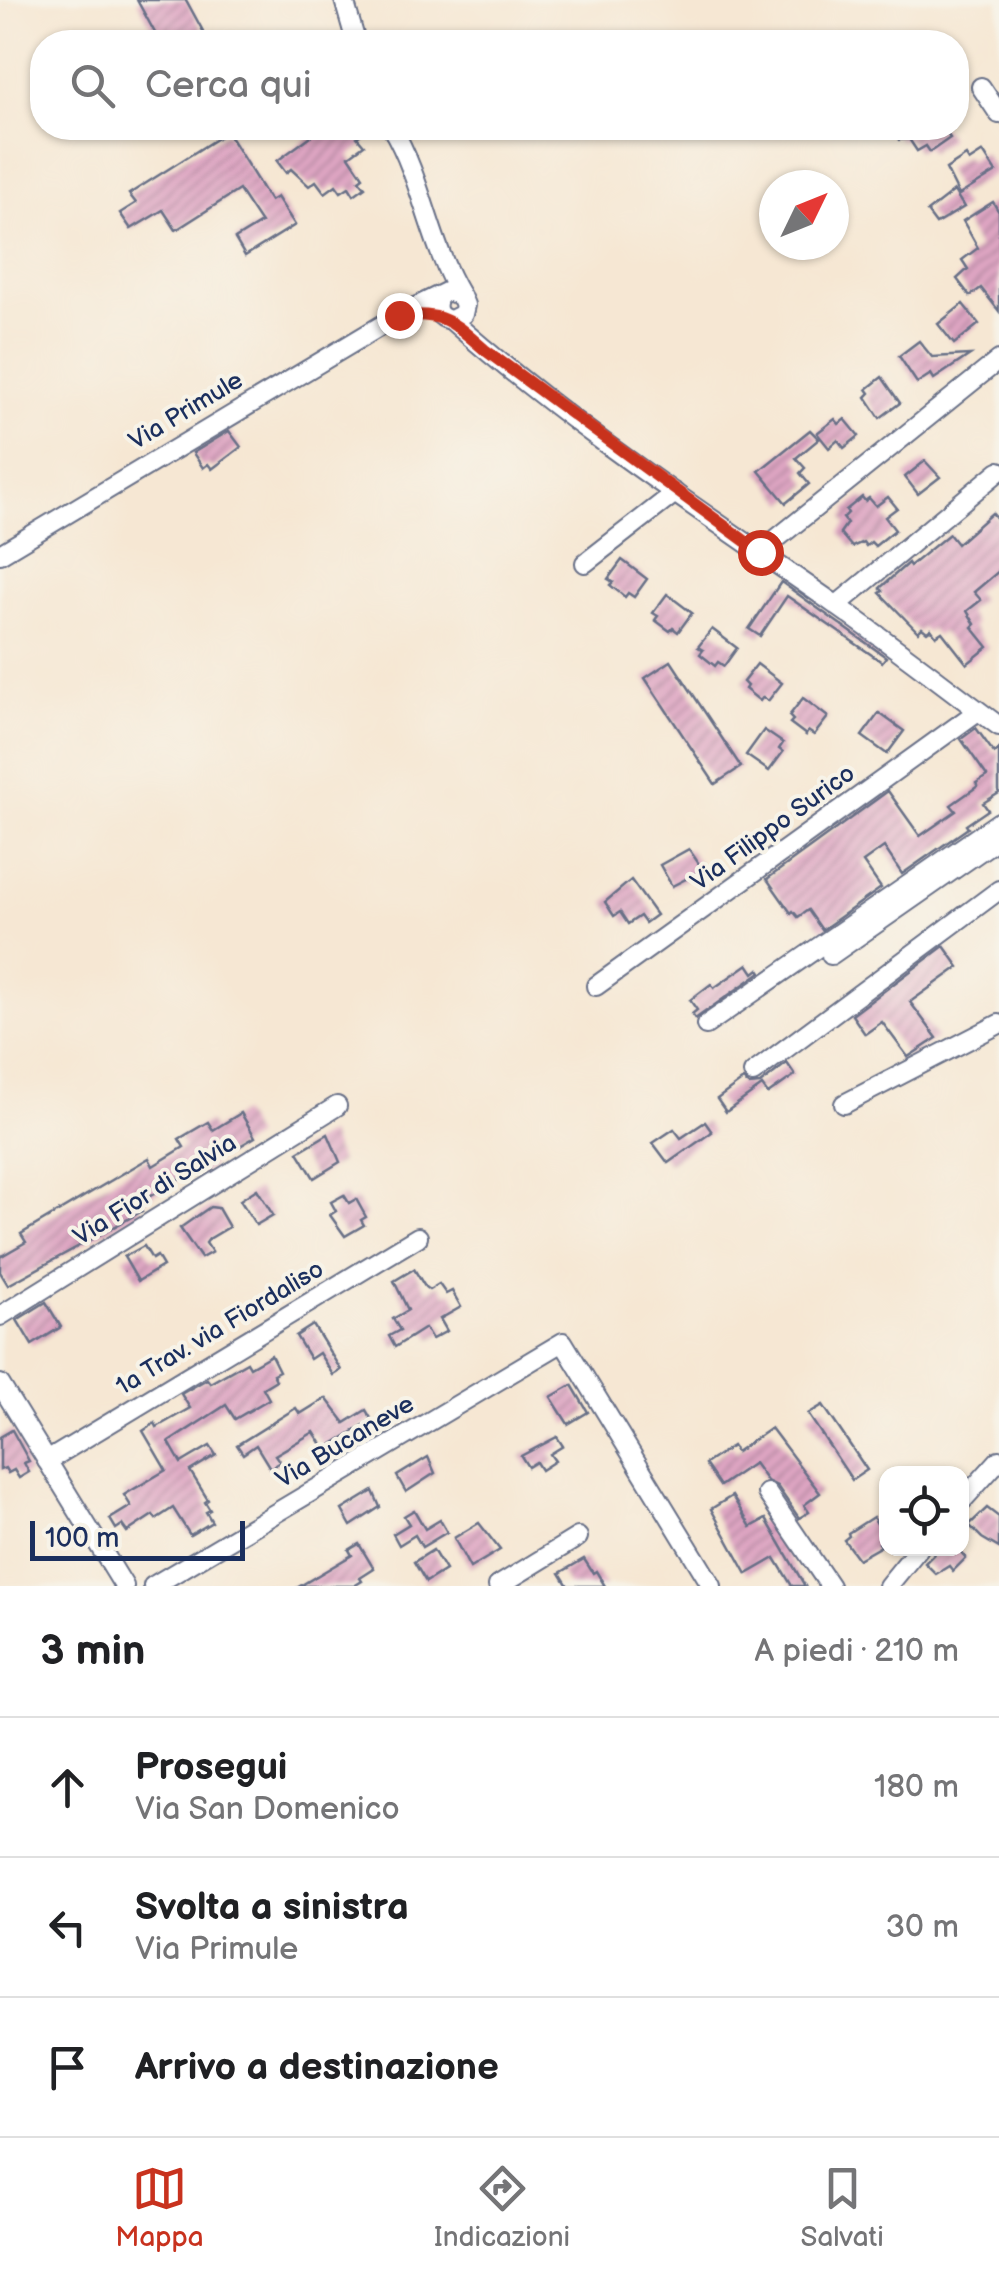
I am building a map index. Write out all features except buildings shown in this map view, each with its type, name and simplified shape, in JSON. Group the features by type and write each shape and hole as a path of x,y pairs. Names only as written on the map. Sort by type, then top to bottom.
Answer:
{"street":[{"path":"344,0 353,30"},
{"path":"982,87 999,114"},
{"path":"399,140 409,157 445,269 485,350"},
{"path":"445,269 442,307 485,350 999,726"},
{"name":"Via Primule","path":"0,554 399,315 442,307 448,291 463,300"},
{"path":"442,307 463,314 463,300"},
{"path":"760,552 999,360"},
{"path":"837,605 999,471"},
{"path":"585,562 676,493"},
{"name":"Via Filippo Surico","path":"596,986 978,711"},
{"path":"706,1024 999,822"},
{"path":"831,955 999,838"},
{"path":"753,1073 999,890"},
{"path":"844,1104 999,1024"},
{"name":"Via Fior di Salvia","path":"0,1316 337,1106"},
{"name":"1a Trav. via Fiordaliso","path":"47,1461 418,1237"},
{"name":"Via Bucaneve","path":"153,1586 563,1342 712,1586"},
{"path":"0,1384 124,1586"},
{"path":"969,1493 999,1460"},
{"path":"767,1493 830,1586"},
{"path":"498,1586 578,1538"},
{"path":"888,1586 912,1556"}],"route":[{"path":"399,315 438,314 451,320 485,350 760,552"}]}
